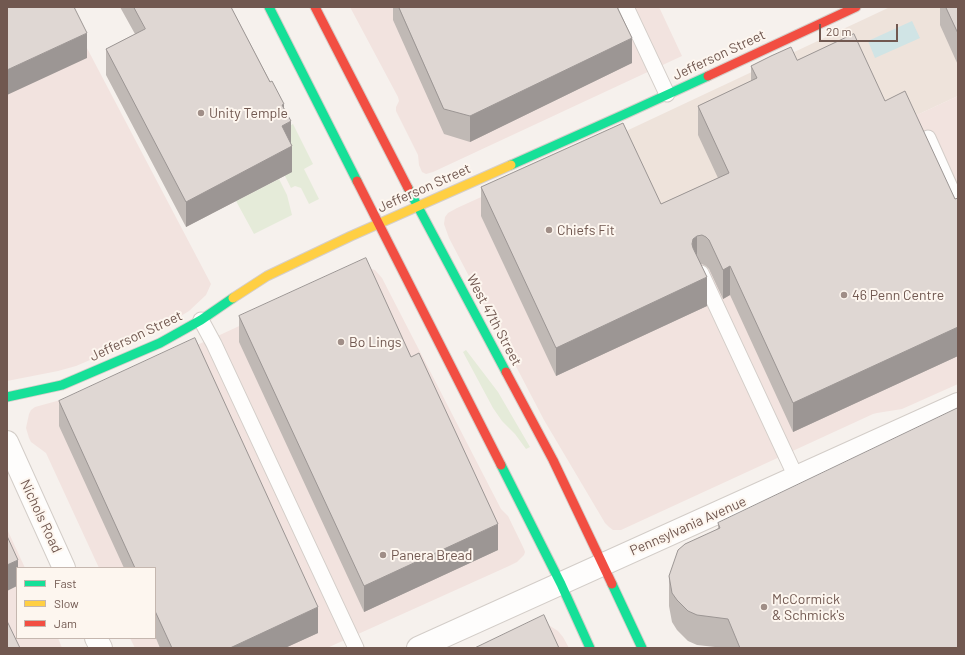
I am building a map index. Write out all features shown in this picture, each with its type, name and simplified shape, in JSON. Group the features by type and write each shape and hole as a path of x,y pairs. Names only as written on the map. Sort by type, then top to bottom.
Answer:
{"main road":[{"path":"269,7 561,584 590,648"},
{"name":"West 47th Street","path":"315,7 417,206 553,460 642,648"},
{"name":"Jefferson Street","path":"7,397 62,385 160,343 201,320 240,292 268,276 417,206 668,94 856,7"}],"street":[{"name":"Pennsylvania Avenue","path":"418,648 958,404"},
{"name":"Nichols Road","path":"7,442 64,567"},
{"path":"96,639 101,648"}],"lane":[{"path":"626,7 668,94"},
{"path":"928,138 958,205"},
{"path":"701,273 796,477"},
{"path":"201,320 214,344 356,648"}],"shaded area":[{"path":"7,7 78,7 68,12 211,284 206,295 189,311 154,332 76,366 7,381"},
{"path":"350,7 659,7 682,56 426,174 422,172 419,165 418,155 396,111 399,101 398,97"},
{"path":"890,7 958,7 958,96 666,231 622,133"},
{"path":"912,21 920,38 875,58 868,41"},
{"path":"958,96 958,384 902,409 873,414 621,530 613,530 609,527 605,523 544,420 449,238 444,224 445,217 448,213 622,133 666,231"},
{"path":"368,268 375,270 382,278 501,509 508,516 524,549 524,555 517,562 509,566 327,648 135,648 130,639 156,639 156,567 99,567 46,453 31,442 29,438 26,428 31,410 35,407 86,393 101,387 222,334 362,269"},
{"path":"7,529 25,567 16,567 16,639 58,639 62,648 7,648"},
{"path":"547,624 558,631 569,648 503,648"}],"green space":[{"path":"293,124 313,164 304,169 319,199 309,204 301,188 295,186 291,188 285,176 282,130"},
{"path":"279,179 287,195 292,215 254,234 236,201"},
{"path":"466,350 498,392 530,447 526,449 493,408 463,352"}],"building":[{"path":"7,7 74,7 87,33 7,70"},
{"name":"Unity Temple","path":"134,7 231,7 270,82 272,81 284,104 282,105 291,121 282,126 292,146 186,202 106,49 145,29"},
{"path":"399,7 617,7 632,38 470,116 444,109"},
{"path":"946,7 958,7 958,33"},
{"path":"854,34 885,101 905,91 955,199 958,198 958,327 793,403 730,266 723,270 709,240 702,235 693,239 692,244 707,277 556,348 481,187 623,123 661,204 729,173 698,106 757,78 751,66 771,56 791,47 797,60"},
{"path":"366,258 411,357 419,353 498,524 364,586 239,316"},
{"path":"195,338 318,607 230,648 172,648 156,613 156,567 135,567 59,401"},
{"path":"958,408 958,648 740,648 728,619 697,615 688,611 672,593 669,576 678,550 685,544 720,528 718,523"},
{"path":"7,536 18,560 7,565"},
{"path":"544,615 559,648 475,648"},
{"path":"7,621 20,648 7,648"}],"traffic: fast":[{"path":"269,7 357,181"},
{"path":"511,165 708,76"},
{"path":"408,188 506,372"},
{"path":"7,397 62,385 160,343 201,320 233,298"},
{"path":"501,465 561,584 590,648"},
{"path":"612,584 642,648"}],"traffic: slow":[{"path":"233,298 267,276 351,236 511,165"}],"traffic: jam":[{"path":"315,7 408,188"},
{"path":"708,76 856,7"},
{"path":"357,181 501,465"},
{"path":"506,372 553,460 612,584"}],"place":[{"name":"Unity Temple","path":"201,113"},
{"name":"Chiefs Fit","path":"549,230"},
{"name":"46 Penn Centre","path":"844,295"},
{"name":"Bo Lings","path":"341,342"},
{"name":"Panera Bread","path":"383,555"},
{"name":"McCormick & Schmick's","path":"764,607"}]}
